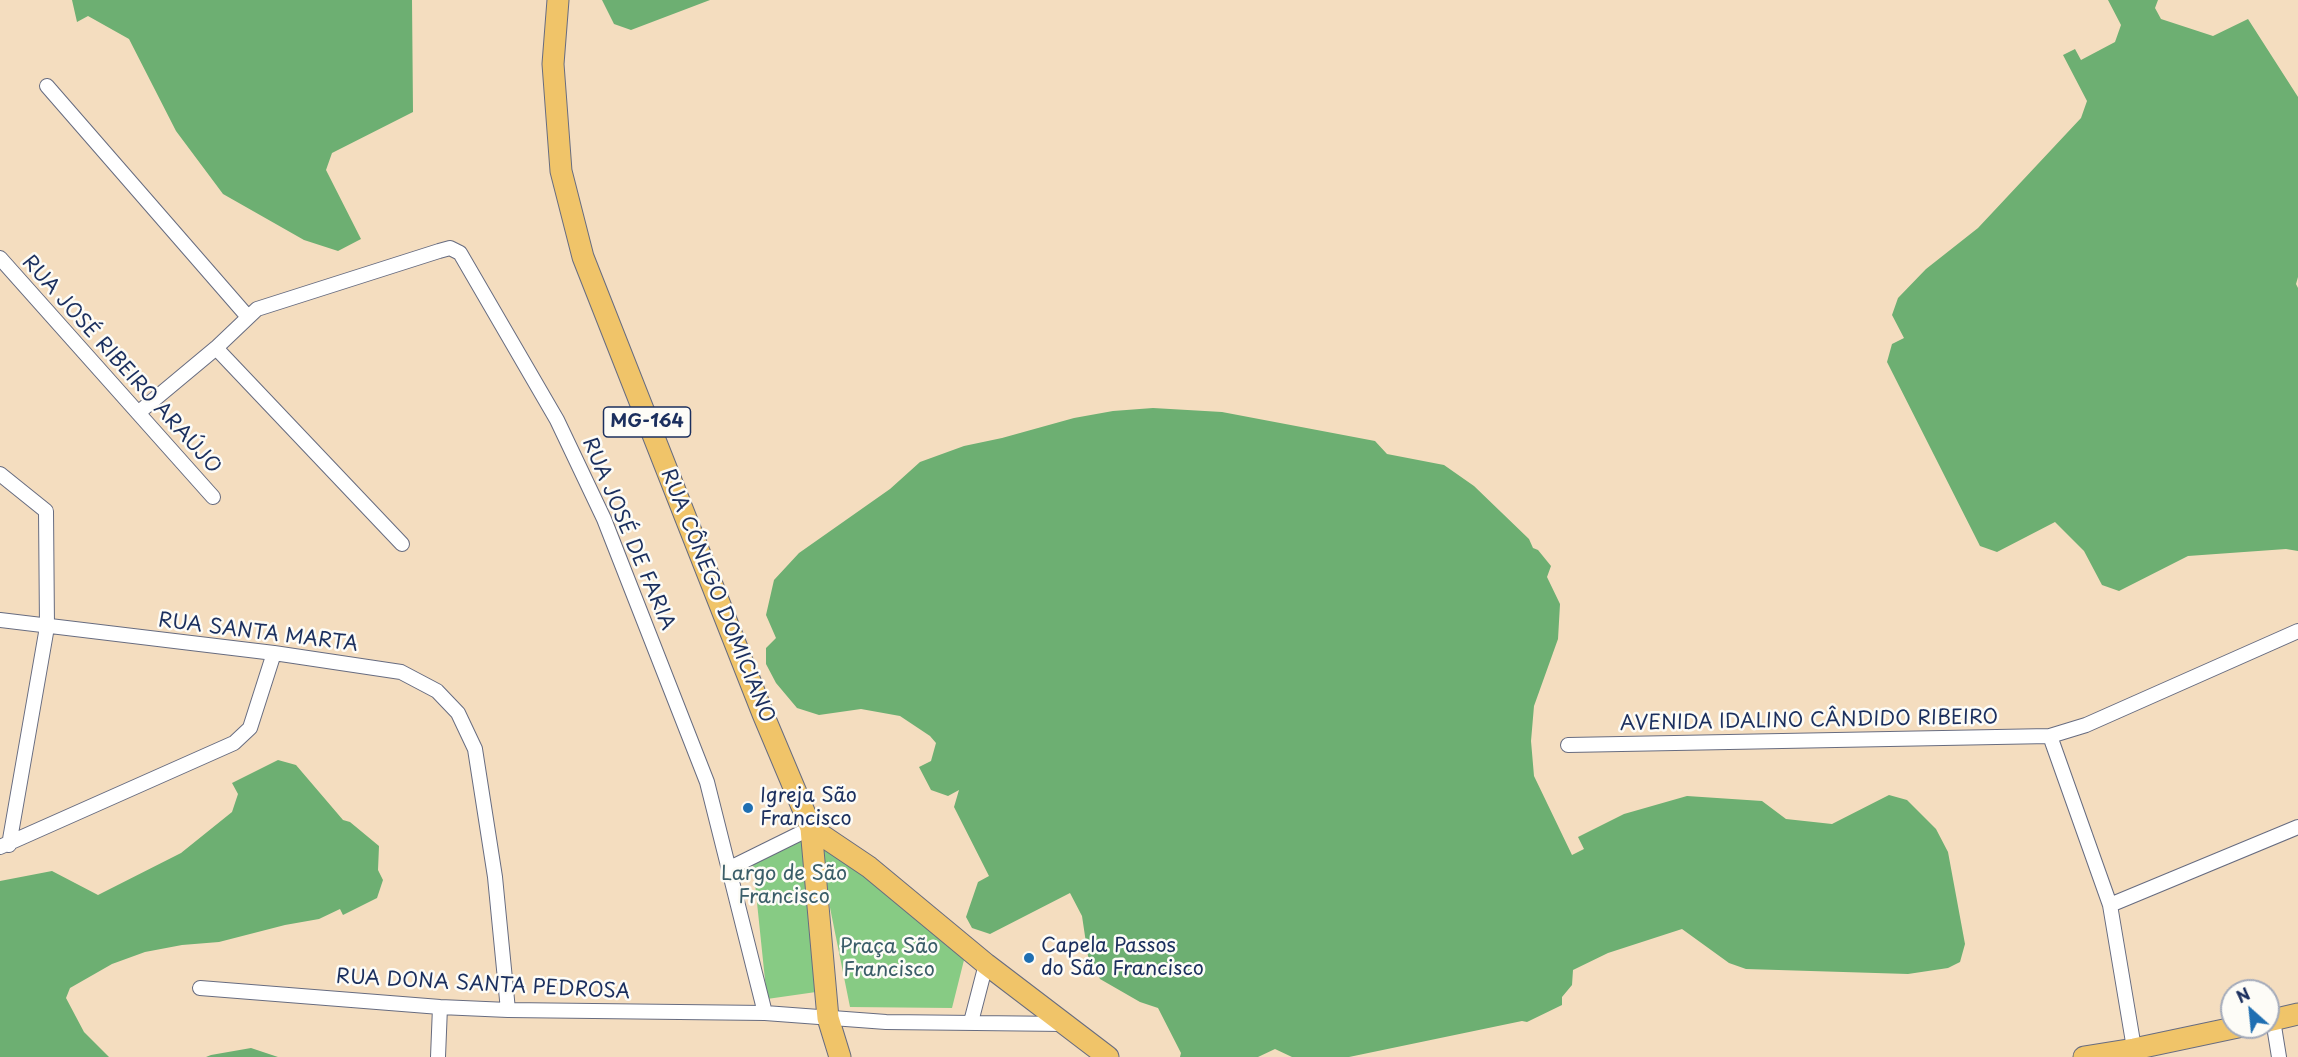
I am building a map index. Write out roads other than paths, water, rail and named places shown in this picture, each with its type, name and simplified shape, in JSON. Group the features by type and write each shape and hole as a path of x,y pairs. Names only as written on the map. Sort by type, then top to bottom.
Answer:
{"main road":[{"name":"RUA CÔNEGO DOMICIANO","path":"558,0 553,64 561,171 583,257 754,692 811,828"},
{"path":"811,828 869,867 986,964 1108,1057"},
{"name":"MG-164","path":"811,828 828,1018 840,1057"},
{"path":"2280,1018 2298,1014"},
{"path":"2084,1057 2134,1053 2220,1032"}],"street":[{"path":"47,86 248,317 216,348 138,413"},
{"name":"RUA JOSÉ DE FARIA","path":"248,317 257,309 439,251 450,248 460,254 557,420 604,519 707,782 765,1013"},
{"name":"RUA JOSÉ RIBEIRO ARAÚJO","path":"0,258 213,497"},
{"path":"216,348 402,544"},
{"path":"0,474 46,511 46,627 5,846"},
{"name":"RUA SANTA MARTA","path":"0,620 274,652 401,672 437,691 458,713 476,748 495,877 508,1010"},
{"name":"AVENIDA IDALINO CÂNDIDO RIBEIRO","path":"1568,745 2050,736 2086,725 2298,631"},
{"path":"5,846 234,743 250,728 274,652"},
{"path":"2050,736 2110,905 2134,1053"},
{"path":"2110,905 2298,827"},
{"path":"730,868 811,828"},
{"path":"971,1022 986,964"},
{"name":"RUA DONA SANTA PEDROSA","path":"200,988 440,1007 765,1013"},
{"path":"438,1057 440,1007"},
{"path":"765,1013 886,1022 1067,1024"},
{"path":"2275,1039 2279,1057"}],"place":[{"name":"Igreja São Francisco","path":"748,808"},
{"name":"Capela Passos do São Francisco","path":"1029,958"}],"park label":[{"name":"Largo de São Francisco","path":"784,886"},
{"name":"Praça São Francisco","path":"889,958"}]}
